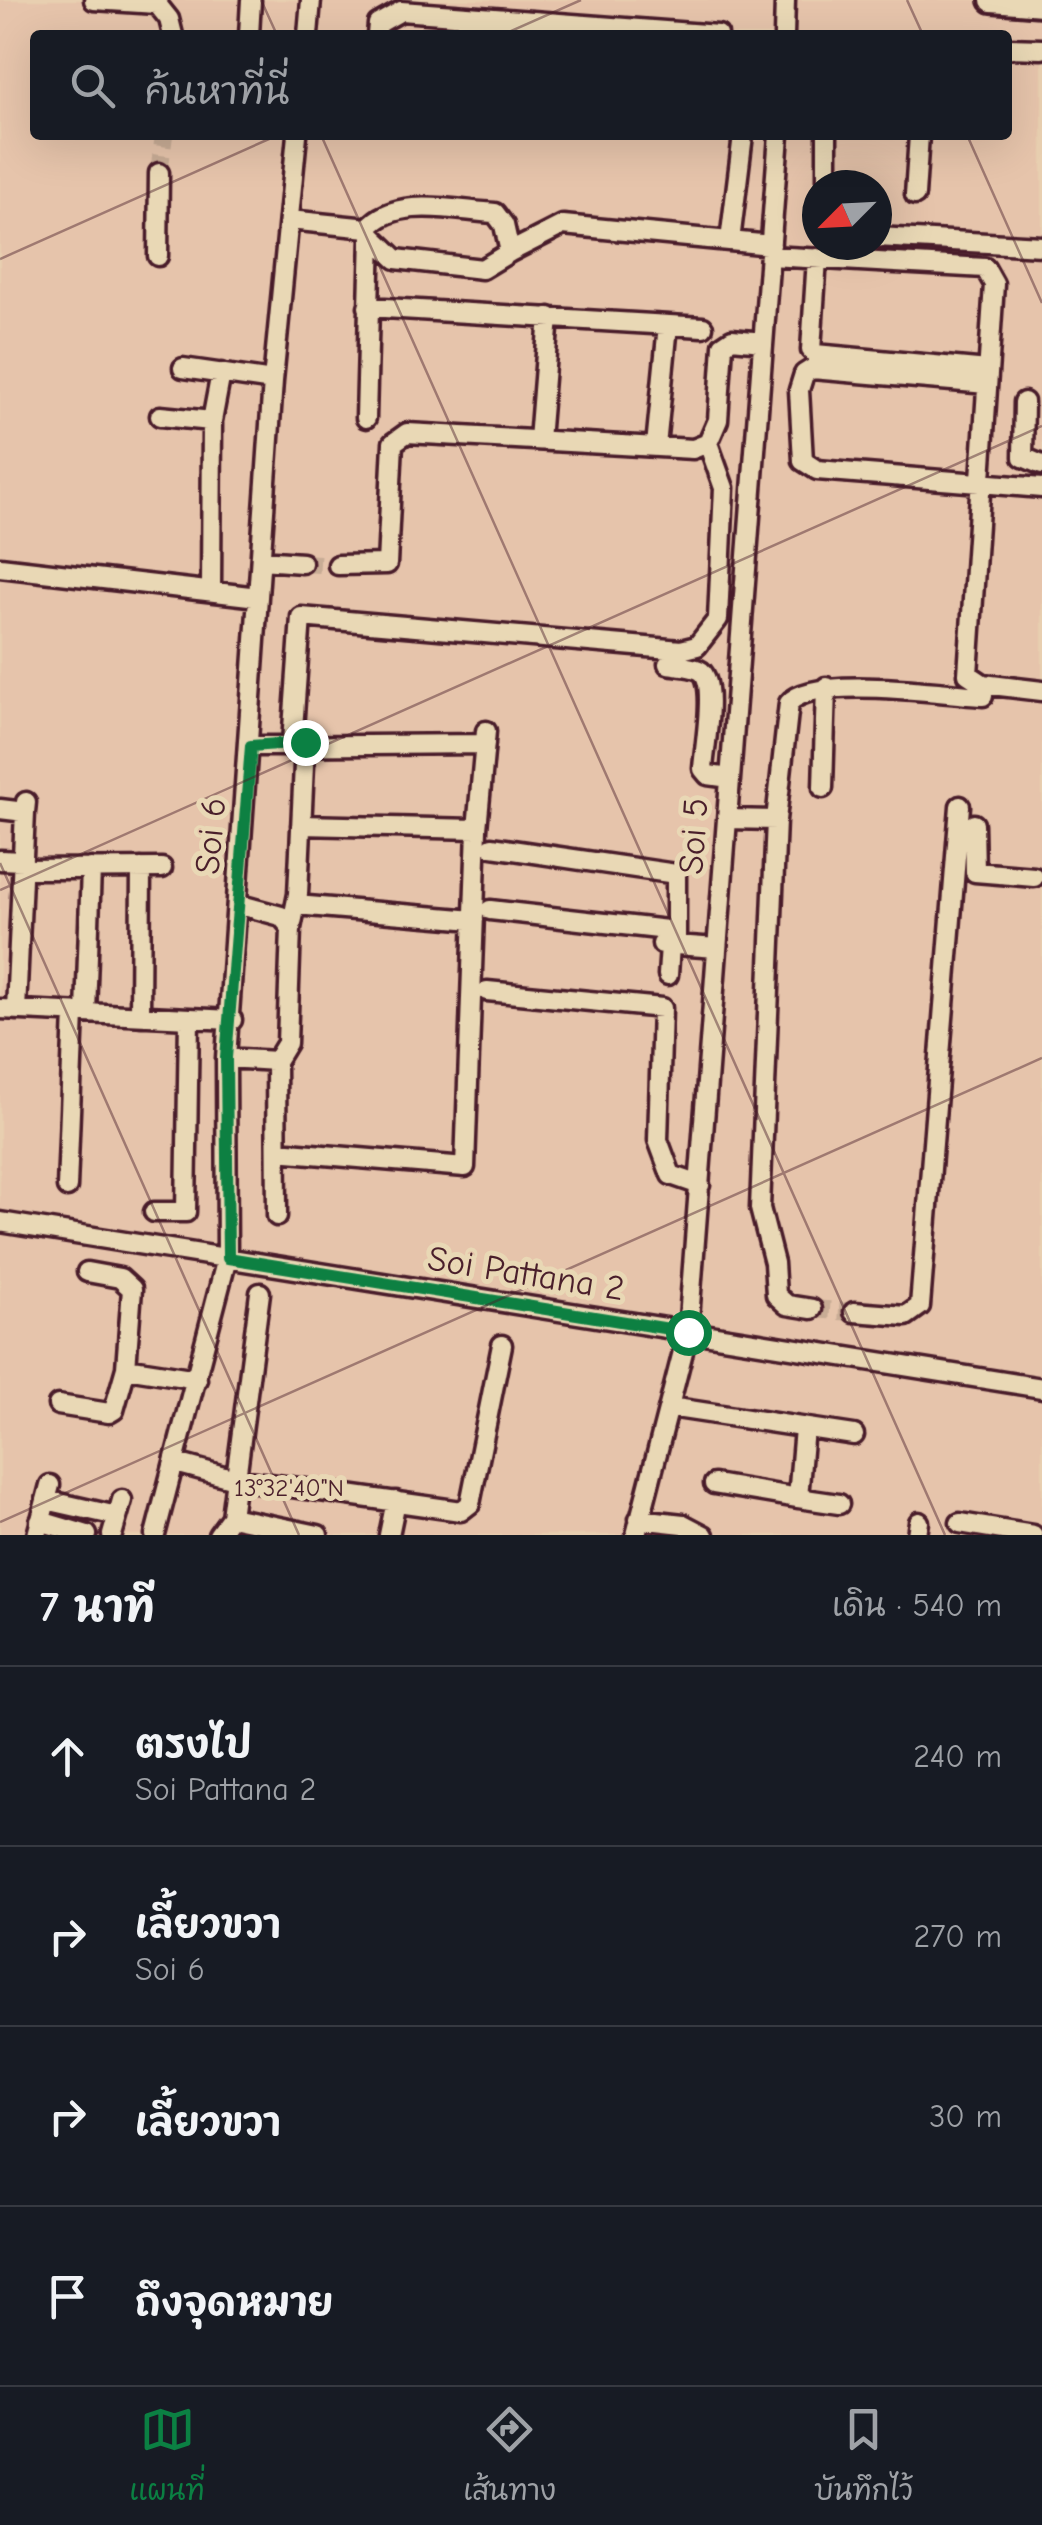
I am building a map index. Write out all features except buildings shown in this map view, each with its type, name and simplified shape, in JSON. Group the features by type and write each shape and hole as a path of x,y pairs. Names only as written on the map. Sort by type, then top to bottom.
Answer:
{"main road":[{"path":"992,0 1042,4"}],"street":[{"path":"94,0 157,4 170,19 172,30"},
{"path":"249,30 251,0"},
{"path":"308,30 311,0"},
{"path":"784,30 786,0"},
{"path":"377,30 378,24 401,12 649,30"},
{"path":"1012,48 1042,49"},
{"name":"Soi 6","path":"155,1535 228,1258 226,1058 232,1020 273,381 297,140"},
{"path":"730,241 742,140"},
{"name":"Soi 5","path":"637,1527 688,1332 779,140"},
{"path":"827,140 827,170"},
{"path":"916,195 920,140"},
{"path":"158,256 160,173"},
{"path":"366,418 370,232 379,215 391,210 495,213 504,225 510,252"},
{"path":"289,220 370,232 396,259 482,269 563,225 730,241 802,255"},
{"path":"892,238 1042,246"},
{"path":"817,260 811,350 815,354 988,377"},
{"path":"851,260 985,268 994,284 968,674 984,684 1042,691"},
{"path":"368,308 703,327"},
{"path":"539,440 549,316"},
{"path":"656,446 668,325"},
{"path":"277,1216 276,1061 287,1042 291,928 301,825 300,617 681,650 697,646 718,618 724,488 708,443 718,420 723,345 732,339 763,342"},
{"path":"183,368 273,381"},
{"path":"988,377 812,369 804,374 799,390 803,461 810,469 1042,488"},
{"path":"211,590 212,422 221,373"},
{"path":"1024,402 1023,457 1042,465"},
{"path":"160,416 212,422"},
{"path":"338,565 387,564 393,443 407,433 692,448 708,443"},
{"path":"261,560 302,563"},
{"path":"0,567 258,598"},
{"path":"668,664 706,675 710,689 703,769 708,775 730,778"},
{"path":"823,788 826,687"},
{"path":"812,1310 787,1305 776,1296 774,1262 760,1208 776,820 789,703 808,690 826,687 983,696"},
{"path":"251,746 486,738 478,829 482,915 465,1167 277,1151"},
{"path":"0,809 25,806 8,1009 232,1020"},
{"path":"854,1312 906,1316 920,1306 960,806"},
{"path":"727,820 776,820"},
{"path":"974,824 972,865 979,876 1034,878"},
{"path":"301,825 478,829"},
{"path":"492,847 676,874 668,975"},
{"path":"0,860 22,865 162,868"},
{"path":"67,1187 91,868"},
{"path":"140,1016 141,868"},
{"path":"237,904 280,916 291,928"},
{"path":"296,904 482,915 717,948"},
{"path":"487,991 662,1008 658,1140 672,1176 700,1186"},
{"path":"154,1212 186,1212 189,1018"},
{"path":"226,1058 276,1061"},
{"name":"Soi Pattana 2","path":"0,1222 1042,1388"},
{"path":"58,1405 109,1413 114,1410 126,1368 132,1290 120,1278 87,1272"},
{"path":"218,1535 231,1517 260,1294"},
{"path":"176,1463 236,1479 449,1512 470,1504 502,1345"},
{"path":"126,1368 197,1378"},
{"path":"669,1406 854,1435"},
{"path":"798,1498 804,1428"},
{"path":"714,1484 839,1504"},
{"path":"88,1535 39,1528 48,1493 120,1508 112,1535"},
{"path":"388,1535 396,1501"},
{"path":"231,1517 318,1535"},
{"path":"960,1523 1033,1535"},
{"path":"637,1527 683,1524 704,1535"}],"shaded area":[{"path":"0,0 1042,0 1042,1535 0,1535"}],"tunnel":[{"path":"159,173 163,140"},
{"path":"302,563 338,565"},
{"path":"812,1309 854,1312"}],"route":[{"path":"305,742 251,746 226,1058 228,1258 688,1332"}]}
